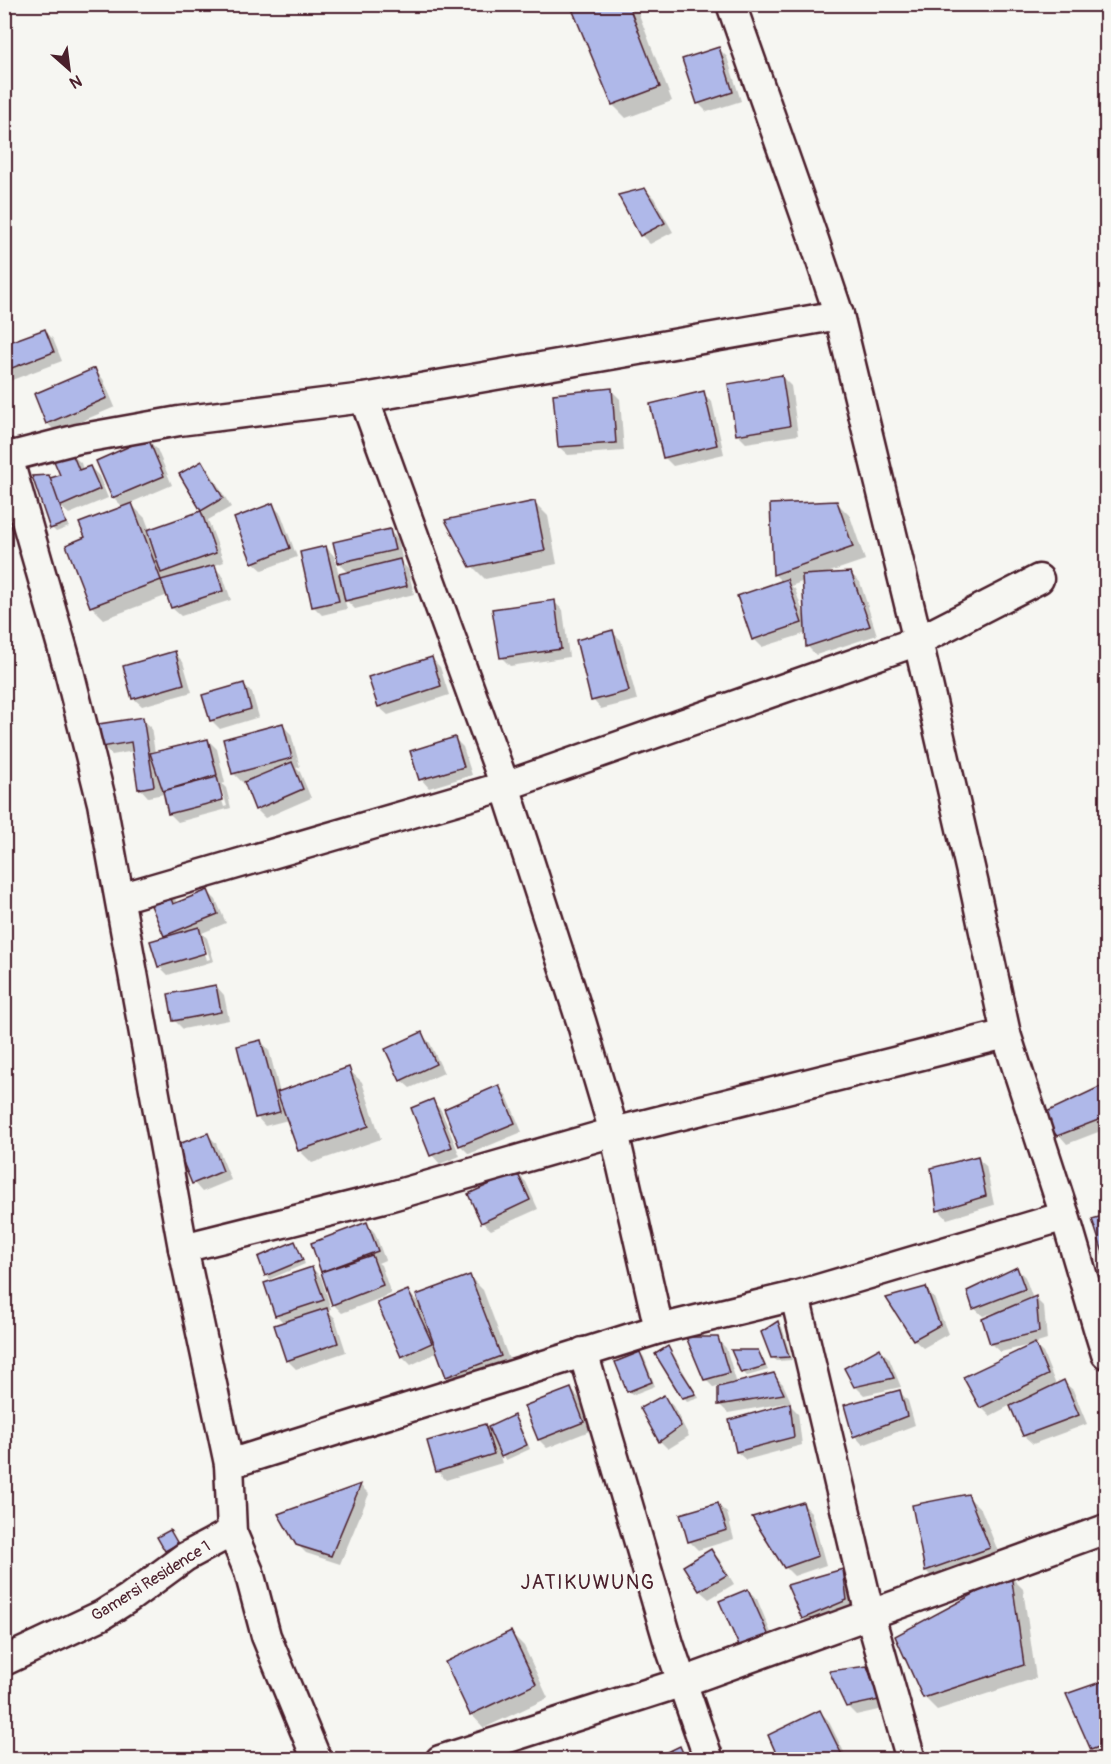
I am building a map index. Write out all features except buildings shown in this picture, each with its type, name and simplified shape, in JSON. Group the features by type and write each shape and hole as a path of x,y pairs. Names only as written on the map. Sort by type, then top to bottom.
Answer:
{"street":[{"path":"731,4 839,315 918,641 1006,1034 1107,1354"},
{"path":"317,1760 266,1635 249,1572 232,1532 229,1464 183,1248 102,803 69,671 6,454 179,421 364,398 839,315"},
{"path":"364,398 505,786 581,1021 614,1132 659,1329"},
{"path":"120,898 505,786 918,641 1038,579"},
{"path":"183,1248 388,1197 614,1132 1006,1034"},
{"path":"229,1464 659,1329 795,1296 1065,1216"},
{"path":"795,1296 870,1615 911,1760"},
{"path":"583,1352 669,1644 709,1760"},
{"path":"440,1760 683,1682 1107,1529"},
{"name":"Gamersi Residence 1","path":"4,1661 102,1615 184,1557 232,1532"}],"district":[{"name":"JATIKUWUNG","path":"588,1582"}]}
